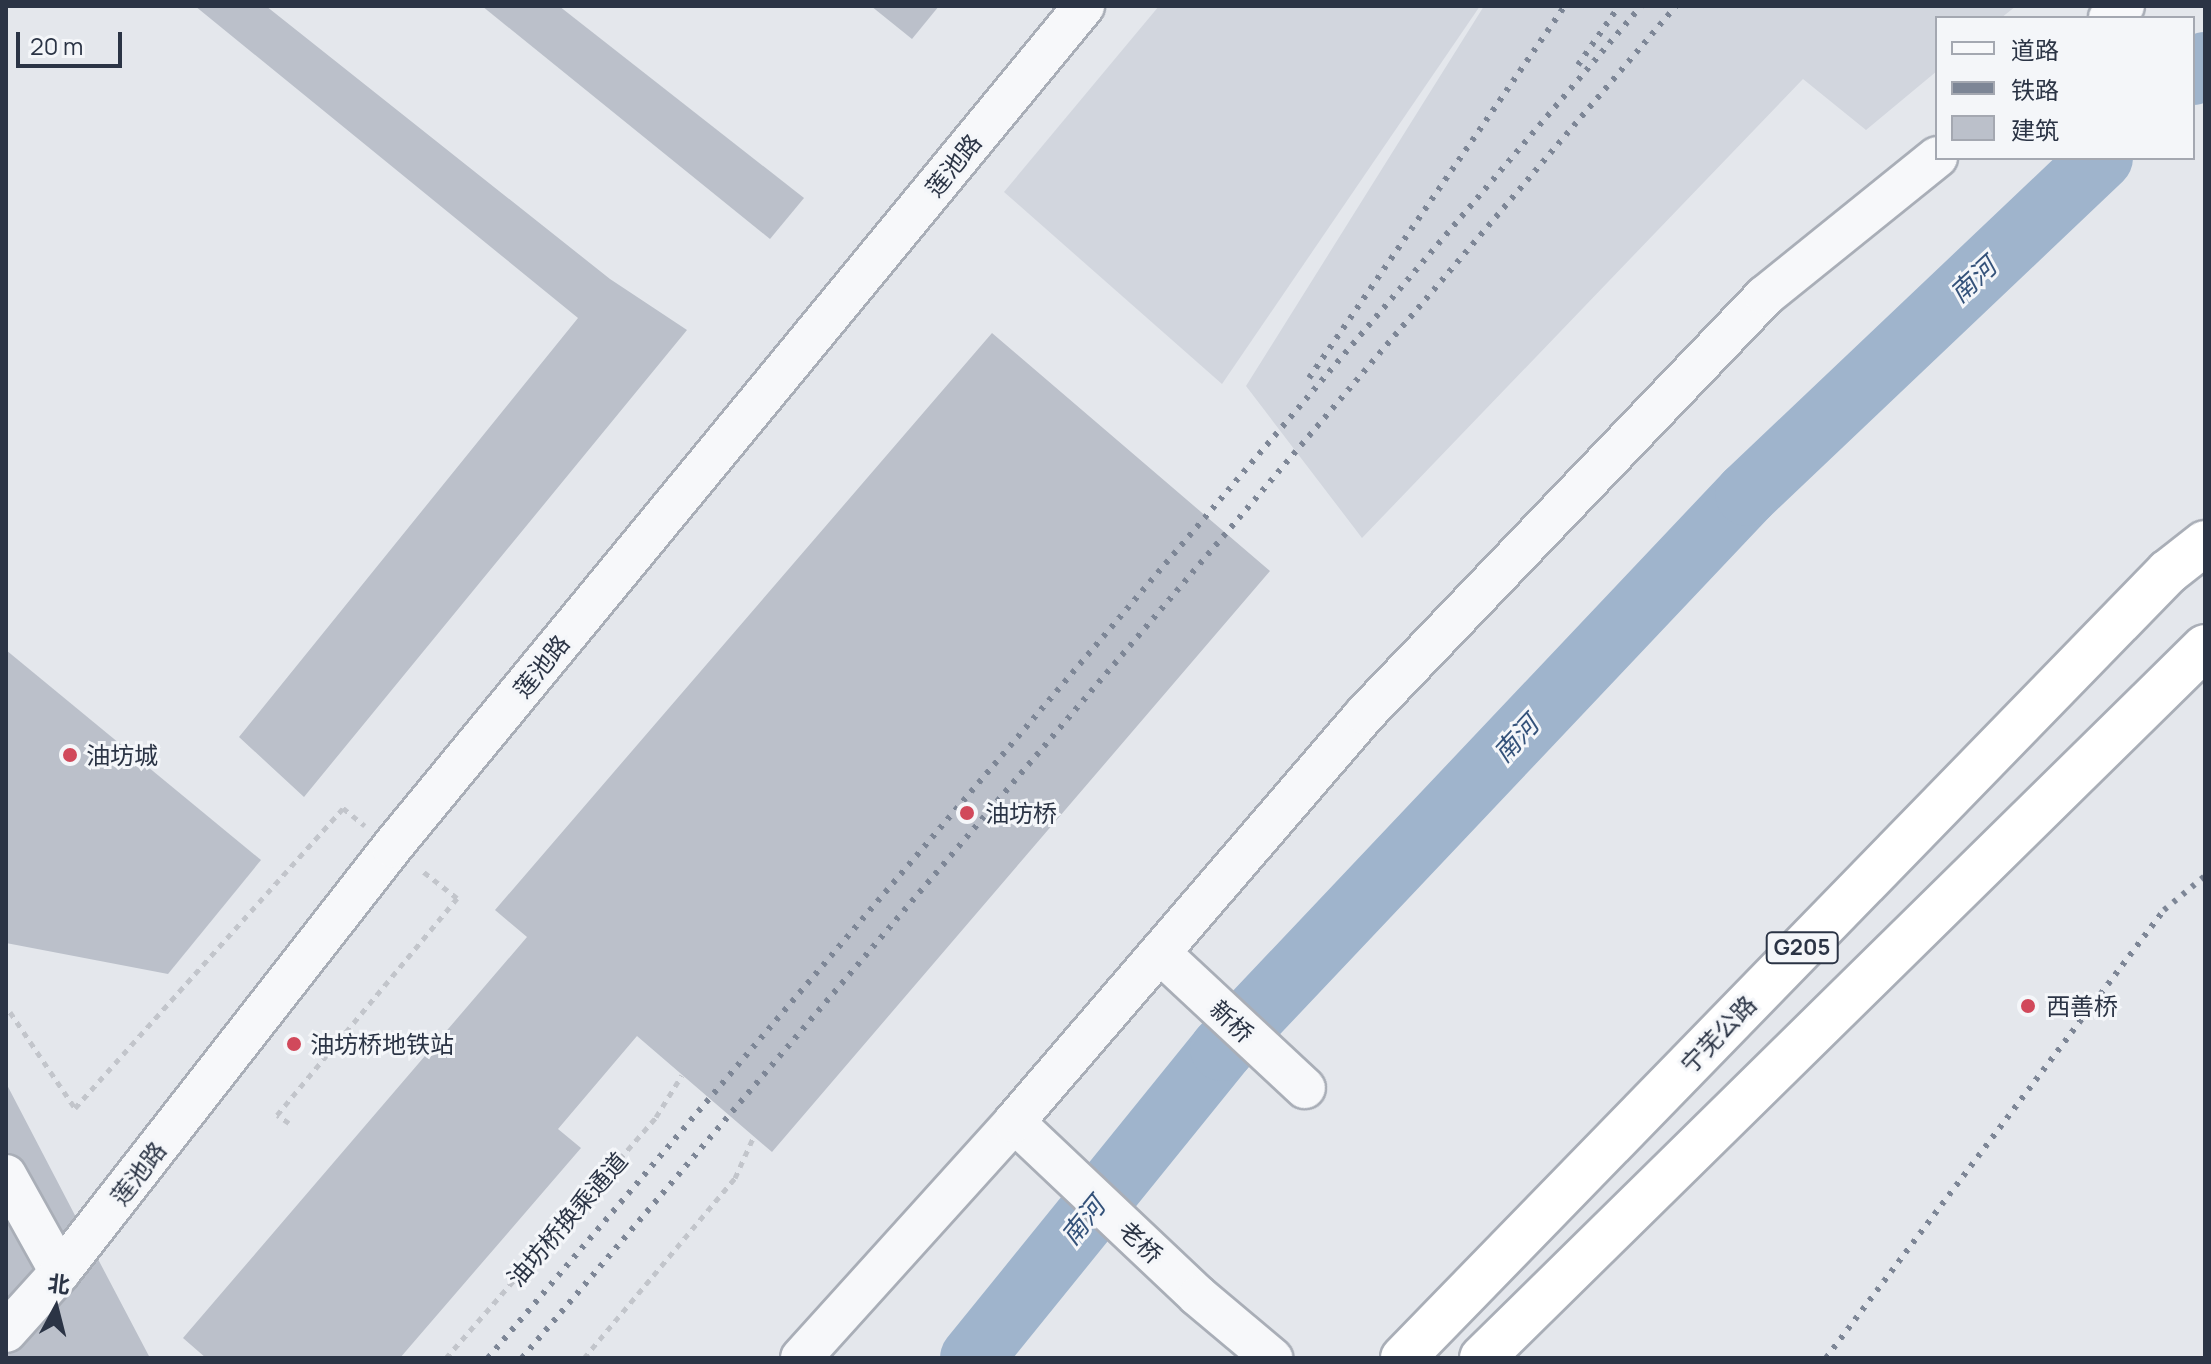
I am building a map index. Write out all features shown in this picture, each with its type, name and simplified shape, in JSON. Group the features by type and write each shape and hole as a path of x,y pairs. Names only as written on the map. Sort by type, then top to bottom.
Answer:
{"highway":[{"name":"宁芜公路","path":"1403,1358 2168,572 2205,543"},
{"name":"G205","path":"1482,1358 2205,647"}],"street":[{"name":"莲池路","path":"6,1332 60,1272 392,847 1084,6"},
{"path":"801,1358 1014,1122 1365,714 1765,296 1935,159"},
{"name":"新桥","path":"1161,954 1305,1088"},
{"name":"老桥","path":"1014,1122 1198,1296 1272,1358"},
{"path":"6,1175 60,1272"}],"path":[{"path":"10,1012 75,1108 343,808 457,898 277,1115 289,1123"},
{"name":"油坊桥换乘通道","path":"446,1358 656,1117 682,1075"},
{"path":"584,1358 735,1178 754,1136"}],"shaded area":[{"path":"1159,6 1480,6 1222,384 1004,192"},
{"path":"1484,6 2016,6 2004,16 1935,16 1935,73 1866,130 1803,79 1362,538 1246,386"}],"building":[{"path":"195,6 266,6 610,279 687,330 304,797 239,737 578,318"},
{"path":"482,6 559,6 804,198 770,239"},
{"path":"871,6 939,6 912,39"},
{"path":"992,333 1270,571 772,1152 637,1036 558,1129 581,1148 400,1358 206,1358 183,1338 527,937 495,910"},
{"name":"油坊城","path":"6,650 261,860 168,974 6,943"},
{"path":"6,1083 79,1223 150,1358 6,1358"}],"waterway":[{"name":"南河","path":"2195,72 2205,64"},
{"name":"南河","path":"972,1358 1222,1049 1747,494 2099,160"}],"railway":[{"path":"1309,378 1565,6"},
{"path":"1578,65 1619,6"},
{"path":"488,1358 1641,6"},
{"path":"522,1358 1676,6"},
{"path":"1826,1358 2164,910 2205,876"}],"place":[{"name":"油坊城","path":"70,755"},
{"name":"油坊桥","path":"967,813"},
{"name":"西善桥","path":"2028,1006"},
{"name":"油坊桥地铁站","path":"294,1044"}]}
